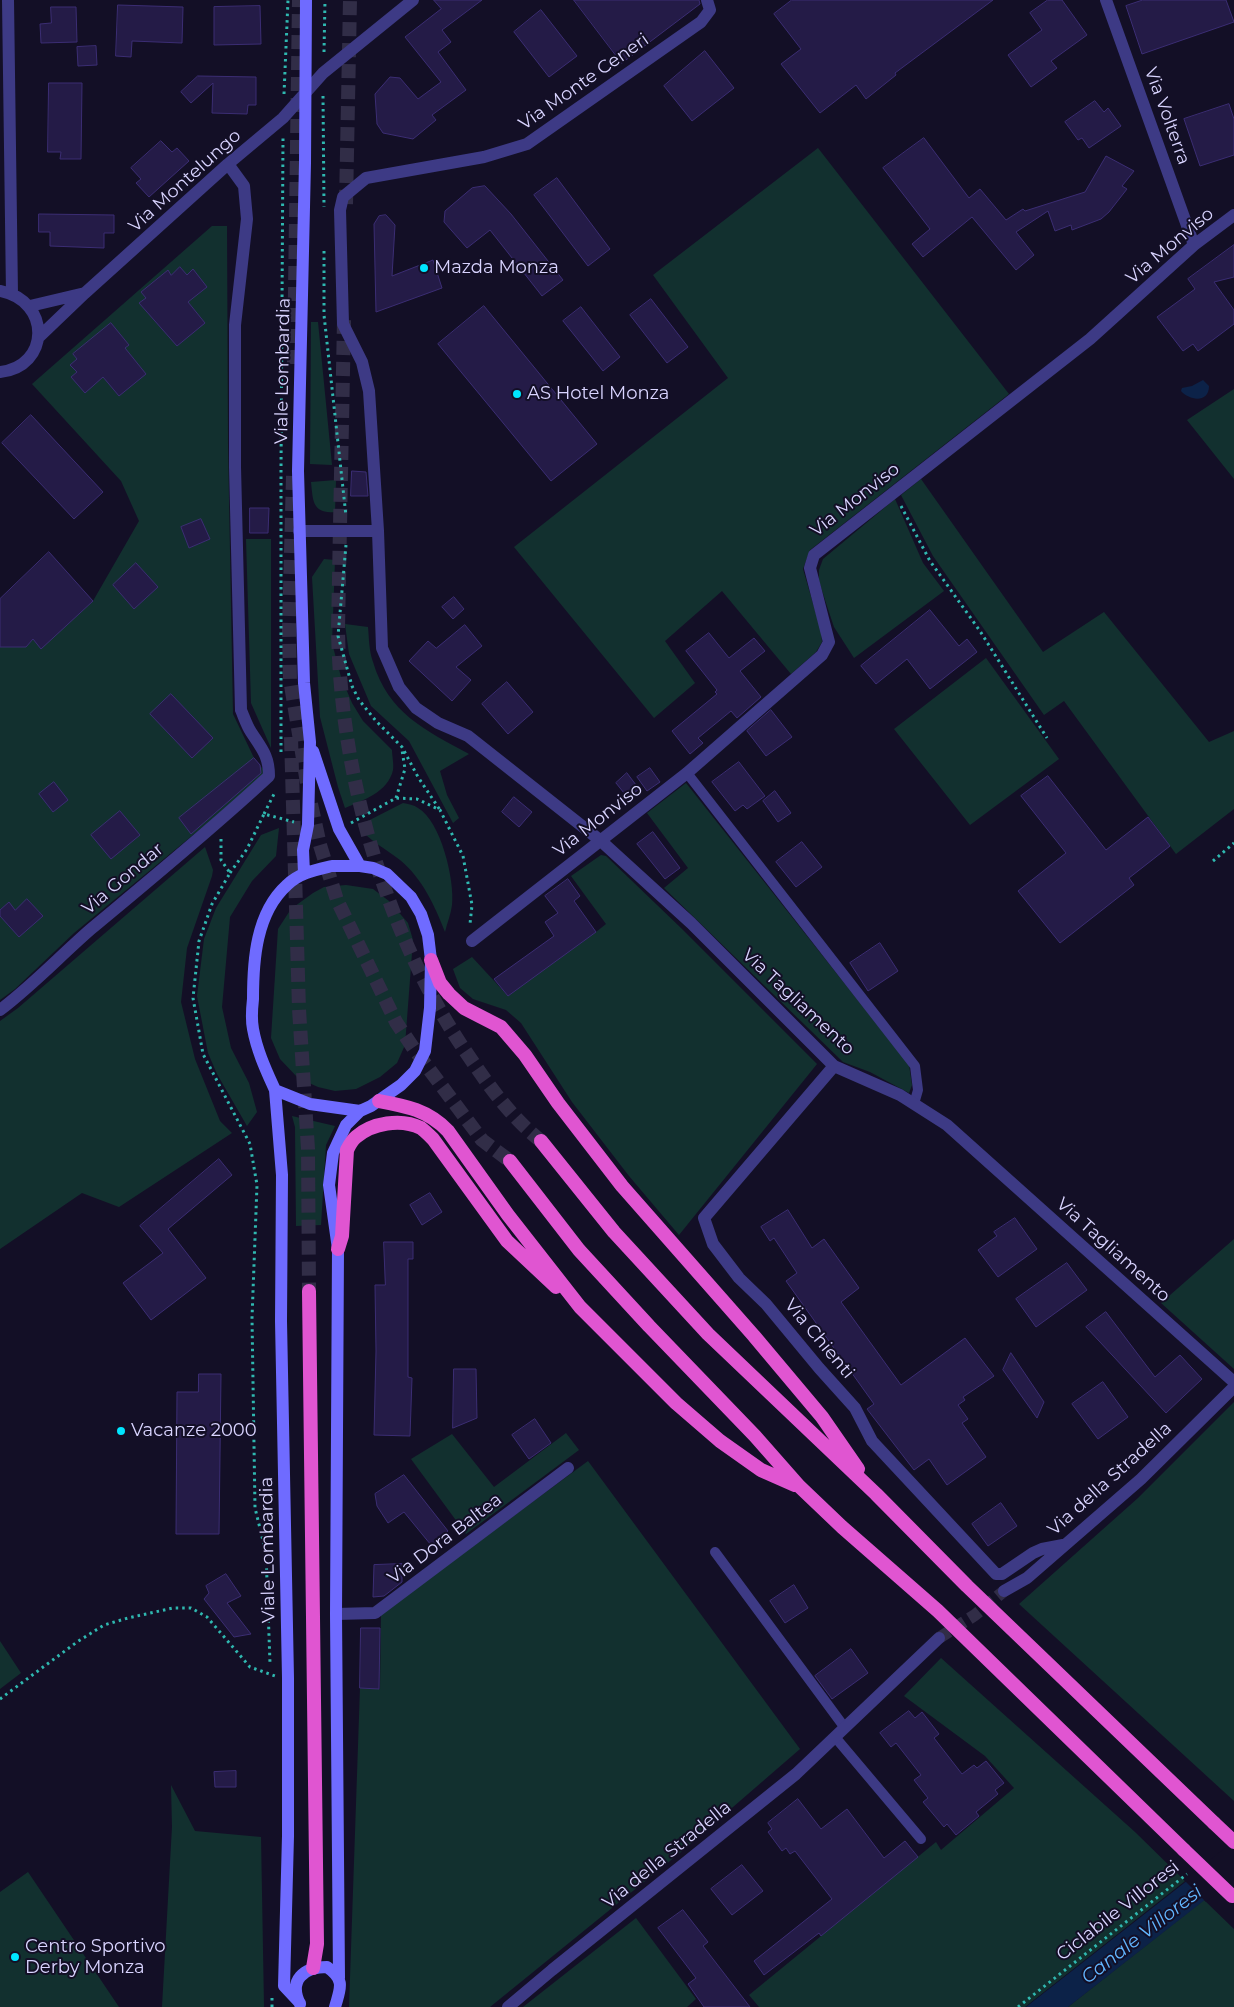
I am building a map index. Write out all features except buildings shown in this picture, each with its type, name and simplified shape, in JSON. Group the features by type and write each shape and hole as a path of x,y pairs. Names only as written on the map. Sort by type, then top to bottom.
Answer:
{"highway":[{"path":"431,960 440,984 449,994 464,1008 501,1027 525,1055 558,1103 622,1186 754,1336 816,1410 876,1494"},
{"path":"379,1101 418,1110 437,1119 448,1131 508,1215 580,1307"},
{"path":"338,1249 342,1236 346,1150 354,1138 364,1131 391,1123 406,1123 421,1128 433,1139 507,1241 580,1307 676,1403 720,1441 761,1470 799,1486"},
{"path":"541,1141 614,1232 708,1334 876,1494 967,1586 1234,1842"},
{"path":"510,1161 579,1250 799,1486 842,1527 938,1611 1233,1896"},
{"path":"309,1291 316,1944 312,1968"}],"main road":[{"name":"Viale Lombardia","path":"304,873 303,850 308,826 310,742 304,683 298,470 306,93 306,0"},
{"name":"Viale Lombardia","path":"310,742 339,829 360,866"},
{"path":"335,2007 341,1987 339,1978 336,1614 338,1249 329,1185 333,1154 346,1125 360,1111 379,1101 401,1085 416,1071 425,1052 430,1008 431,960 428,935 421,914 411,897 387,874 374,868 332,866 304,873 287,884 266,914 255,948 252,1027 260,1058 276,1090 310,1104 360,1111"},
{"name":"Viale Lombardia","path":"276,1090 282,1175 281,1321 288,1678 288,1846 284,1986 301,2005"},
{"name":"Viale Lombardia","path":"301,2005 297,1997 296,1987 299,1978 305,1971 312,1968"},
{"path":"312,1968 327,1968 339,1978"}],"street":[{"path":"8,0 6,292 30,306 37,319 38,338"},
{"name":"Via Montelungo","path":"0,372 12,371 24,364 34,352 38,338 85,293 228,164 283,118 323,73 413,0"},
{"name":"Via Monte Ceneri","path":"378,531 369,391 362,362 343,324 340,210 343,197 366,178 484,157 527,144 701,22 710,10 707,0"},
{"name":"Via Volterra","path":"1106,0 1194,245"},
{"name":"Via Gondar","path":"0,1010 21,994 89,931 218,824 270,776 269,762 262,747 250,730 241,710 235,467 234,325 247,219 244,186 228,164"},
{"name":"Via Monviso","path":"472,941 687,773 822,655 829,642 810,568 814,554 1090,339 1194,245 1234,216"},
{"name":"Via Montelungo","path":"30,306 85,293"},
{"path":"299,531 378,531"},
{"name":"Via Tagliamento","path":"378,531 382,648 399,687 416,708 438,723 468,736 601,841 691,923 834,1066 900,1095 947,1125 1234,1382"},
{"name":"Via Chienti","path":"834,1066 704,1218 713,1244 739,1278 766,1304 855,1408 872,1441 996,1574 1002,1574 1042,1549 1063,1545"},
{"name":"Via della Stradella","path":"1004,1591 1027,1578 1141,1478 1234,1387"},
{"name":"Via Dora Baltea","path":"336,1614 376,1613 568,1468"},
{"name":"Via della Stradella","path":"508,2007 796,1774 939,1638"}],"lane":[{"path":"687,773 915,1066 918,1090 914,1104"},
{"path":"715,1552 845,1728"},
{"path":"835,1737 921,1839"}],"path":[{"path":"281,760 283,118 288,0"},
{"path":"324,210 323,73 325,0"},
{"path":"324,248 324,315 347,531 338,636 352,686 359,700 376,721 402,747 418,777 440,810 463,856 472,905 470,922 472,941"},
{"path":"894,492 930,561 980,631 1047,738"},
{"path":"402,747 405,770 396,798 417,799 440,810"},
{"path":"264,814 276,788"},
{"path":"218,824 222,834 221,860 230,873 212,904 199,941 192,998 203,1054 250,1144 257,1184 252,1318 255,1508 266,1553 271,1681"},
{"path":"1213,861 1234,843"},
{"path":"0,1699 77,1642 104,1625 172,1608 191,1608 207,1617 250,1667 271,1676 288,1678"},
{"name":"Ciclabile Villoresi","path":"1018,2007 1188,1874"}],"green space":[{"path":"818,148 1009,394 810,550 803,569 821,631 822,642 816,652 791,674 722,591 665,641 695,683 654,718 514,547 728,378 653,275"},
{"path":"212,226 227,226 228,445 233,714 254,758 267,774 74,933 15,989 0,1000 0,647 26,647 33,639 41,648 93,601 139,521 121,481 32,384"},
{"path":"311,322 318,322 332,465 310,464"},
{"path":"1234,389 1234,479 1187,420"},
{"path":"921,479 1043,652 1104,612 1209,742 1234,731 1234,809 1176,854 1064,701 1044,715 933,556 901,495"},
{"path":"336,480 335,512 322,511 313,500 311,482"},
{"path":"895,499 923,563 944,591 854,658 834,627 819,581 819,570 823,559"},
{"path":"246,539 271,539 271,748 251,703"},
{"path":"324,559 335,560 332,643 341,677 352,703 363,721 392,750 393,770 386,784 381,790 345,808 320,717 312,577"},
{"path":"345,624 368,627 373,662 388,695 398,707 423,728 469,754 440,771 447,795 459,818 453,823 409,741 371,706 349,654"},
{"path":"986,658 1059,759 970,825 894,729"},
{"path":"686,783 909,1065 912,1085 909,1093 870,1072 843,1062 664,888 688,868 647,813"},
{"path":"403,803 416,807 426,815 440,838 445,852 452,894 451,908 445,932 437,912 415,875 400,860 372,840 358,826"},
{"path":"279,828 276,856 252,881 230,917 222,1007 231,1048 249,1083 257,1112 247,1126 217,1074 208,1053 197,996 204,939 216,908 261,835"},
{"path":"205,847 213,870 187,948 181,1002 195,1059 220,1121 232,1133 119,1207 82,1193 0,1249 0,1021 18,1008"},
{"path":"601,855 606,856 681,928 817,1064 679,1235 629,1176 572,1102 521,1023 506,1010 473,999 460,988 453,969 472,957 508,996 596,932 606,924 571,876"},
{"path":"346,885 373,889 389,901 408,923 413,940 405,1045 397,1063 380,1077 356,1089 335,1091 318,1087 298,1078 280,1059 271,1038 278,929 291,909 313,893 324,887"},
{"path":"292,1116 335,1126 326,1145 321,1225 296,1226 295,1127"},
{"path":"1234,1239 1234,1369 1161,1303"},
{"path":"1234,1402 1234,1801 1019,1604 1138,1498"},
{"path":"566,1433 579,1450 466,1534 411,1459 452,1434 494,1487"},
{"path":"588,1461 800,1749 681,1852 490,2007 349,2007 360,1688 380,1689 381,1614"},
{"path":"0,1641 21,1673 0,1689"},
{"path":"941,1658 1135,1832 1185,1881 1025,2007 759,2007 749,1995 936,1842 941,1850 1014,1788 985,1756 904,1696"},
{"path":"171,1785 195,1831 261,1837 264,2007 162,2007 172,1827"},
{"path":"28,1872 119,2007 0,2007 0,1892"},
{"path":"1204,1900 1234,1929 1234,2007 1068,2007"},
{"path":"636,1918 696,1999 687,2007 523,2007"}],"water":[{"path":"1203,380 1209,386 1208,392 1203,398 1189,397 1181,391 1182,388 1192,386"},
{"name":"Canale Villoresi","path":"1234,1844 1234,1877 1068,2007 1026,2007"}],"pier":[{"path":"1234,1841 1234,1880 1206,1902 1184,1880"}],"tunnel":[{"path":"294,364 299,0"},
{"path":"346,204 350,0"},
{"path":"344,320 338,629 341,685 358,797 373,853 392,908 414,961 440,1011 494,1092 511,1113 541,1141"},
{"path":"293,476 289,629 290,679 307,783"},
{"path":"291,737 299,1009 308,1149 309,1291"},
{"path":"311,804 320,845 337,900 396,1022 482,1140 510,1161"},
{"path":"939,1638 975,1615 1004,1591"}],"place":[{"name":"Mazda Monza","path":"424,268"},
{"name":"AS Hotel Monza","path":"517,394"},
{"name":"Vacanze 2000","path":"121,1431"},
{"name":"Centro Sportivo Derby Monza","path":"15,1957"}]}
